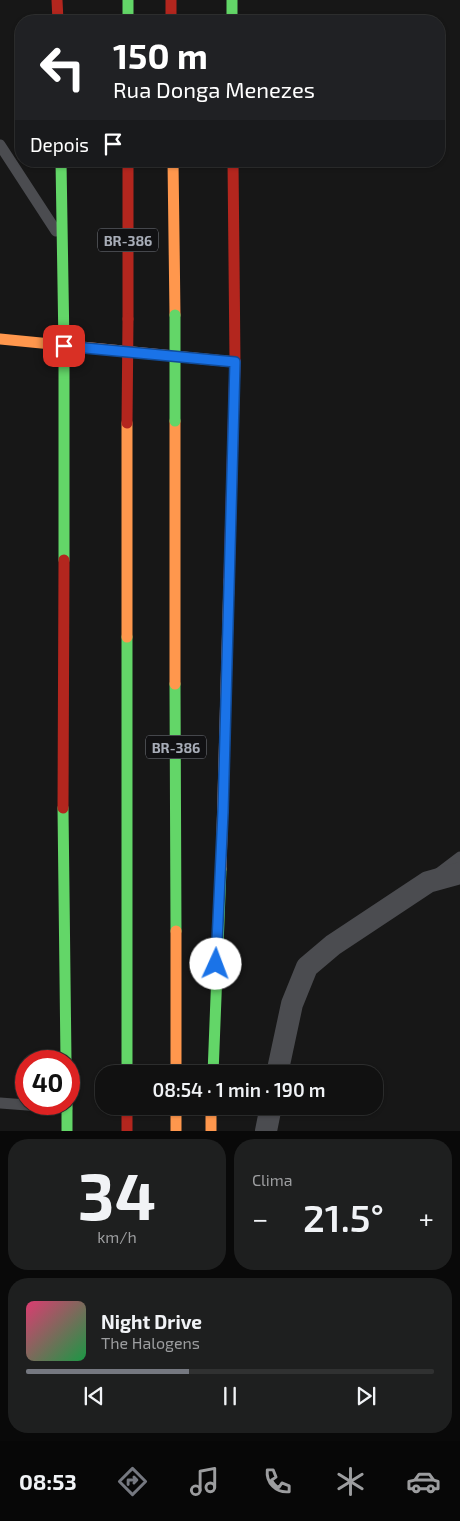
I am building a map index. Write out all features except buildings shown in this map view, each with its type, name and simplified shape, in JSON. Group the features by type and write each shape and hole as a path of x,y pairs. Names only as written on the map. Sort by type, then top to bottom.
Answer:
{"main road":[{"path":"57,0 58,15"},
{"path":"128,0 128,15"},
{"path":"171,0 171,15"},
{"path":"232,0 232,15"},
{"path":"61,167 60,238 64,346 63,878 66,1050"},
{"name":"BR-386","path":"127,1065 128,167"},
{"name":"BR-386","path":"173,167 176,421 176,1065"},
{"path":"213,1065 223,812 235,362 233,167"},
{"path":"0,339 235,362"},
{"path":"67,1115 67,1131"},
{"path":"127,1115 127,1131"},
{"path":"176,1115 176,1131"},
{"path":"211,1131 212,1115"}],"street":[{"path":"280,1065 292,1004 306,967 333,945 428,882 460,873"},
{"path":"266,1131 269,1115"}],"lane":[{"path":"0,145 60,238"},
{"path":"428,882 460,857"},
{"path":"0,1103 15,1104"}],"traffic: fast":[{"path":"128,0 128,15"},
{"path":"232,0 232,15"},
{"path":"61,167 64,346 64,560"},
{"path":"175,315 175,421"},
{"path":"127,637 127,1065"},
{"path":"175,684 176,931"},
{"path":"63,808 66,1050"},
{"path":"213,1065 221,869"},
{"path":"67,1115 67,1131"}],"traffic: slow":[{"path":"173,167 175,315"},
{"path":"0,339 235,362"},
{"path":"175,421 175,684"},
{"path":"127,423 127,637"},
{"path":"221,869 229,580"},
{"path":"176,931 176,1065"},
{"path":"176,1115 176,1131"},
{"path":"211,1115 211,1131"}],"traffic: jam":[{"path":"57,0 58,15"},
{"path":"171,0 171,15"},
{"path":"128,167 128,319"},
{"path":"229,580 235,362 233,167"},
{"path":"127,423 128,319"},
{"path":"63,808 64,560"},
{"path":"127,1115 127,1131"}],"route":[{"path":"64,346 235,362 223,812 216,964"}]}
